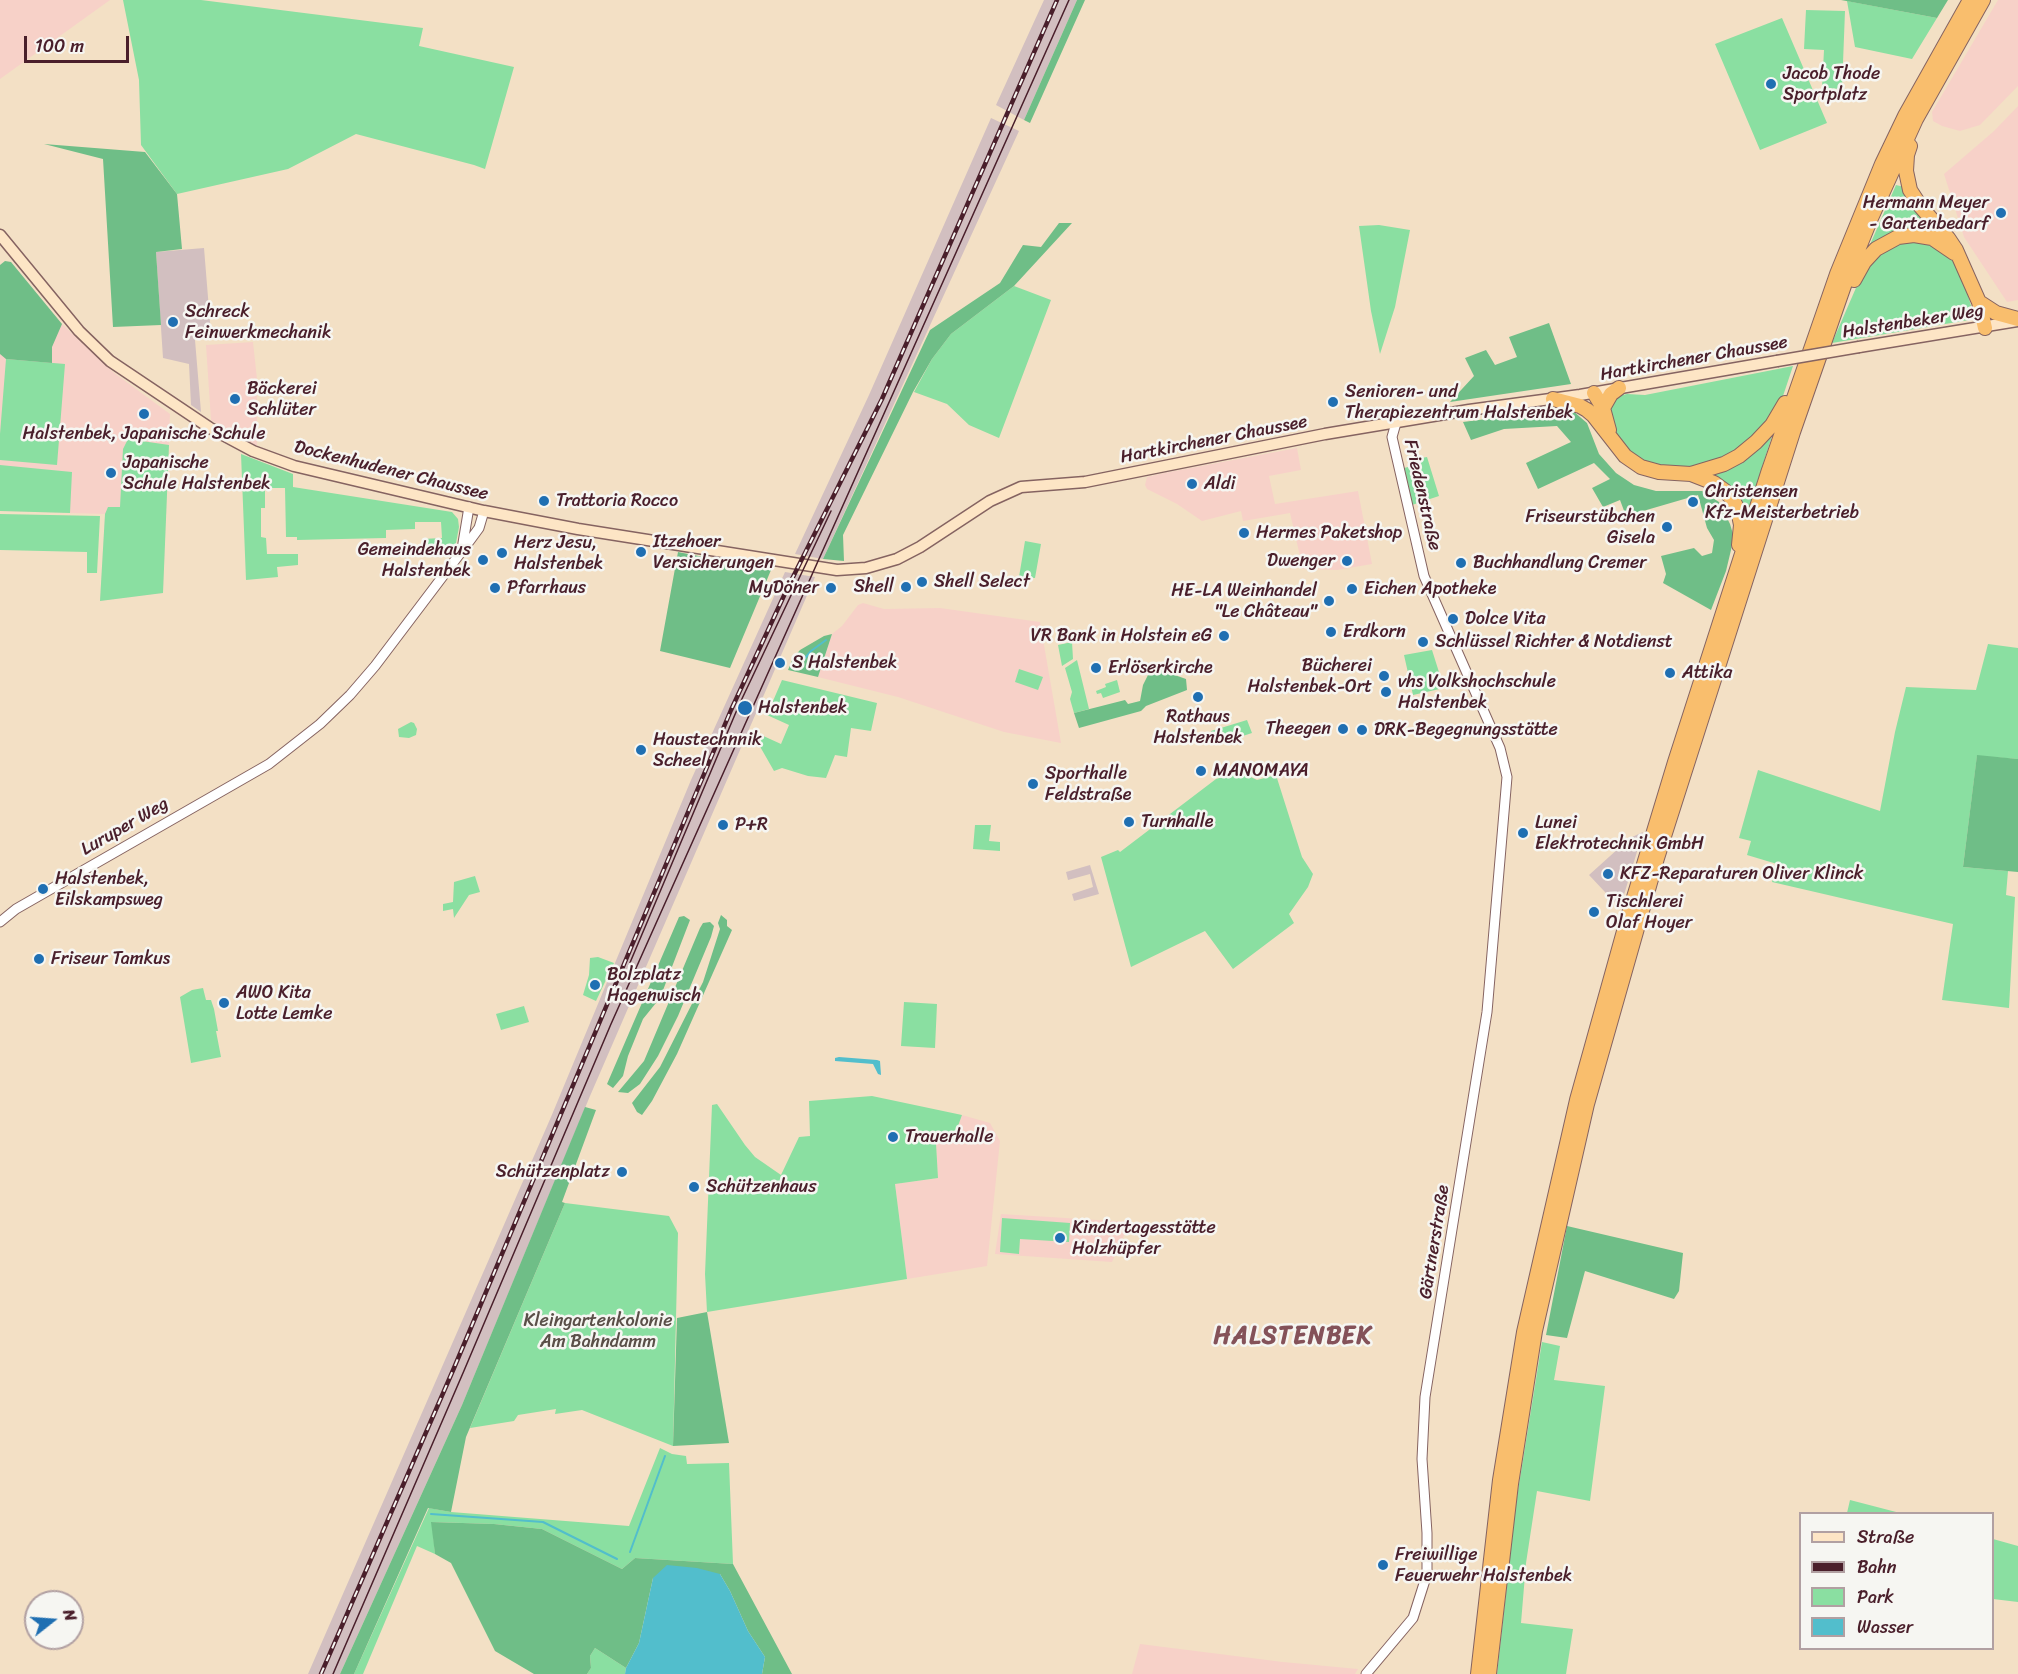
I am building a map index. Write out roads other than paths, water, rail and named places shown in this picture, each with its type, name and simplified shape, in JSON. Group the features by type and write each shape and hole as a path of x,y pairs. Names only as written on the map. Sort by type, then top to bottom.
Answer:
{"highway":[{"path":"1479,1674 1500,1480 1524,1332 1590,1047 1640,875 1798,381 1840,265 1882,164 1925,77 1970,0"},
{"path":"1489,1674 1511,1484 1536,1331 1590,1093 1681,777 1828,330 1871,218 1933,87 1983,0"},
{"path":"1933,87 1924,116 1907,155 1907,180 1915,200 1948,238 1963,262 1979,302 1985,328"},
{"path":"1828,330 1864,262 1876,249 1888,241 1906,236 1932,238 1963,262"},
{"path":"1979,302 1996,313 2018,320"},
{"path":"1691,474 1724,464 1739,456 1756,442 1772,425 1798,381"},
{"path":"1598,411 1611,394 1619,388"},
{"path":"1594,393 1592,402 1612,440 1625,456 1641,467 1659,472 1691,474 1714,483 1725,491 1738,510 1741,525 1734,580"},
{"path":"1553,399 1598,411"}],"main road":[{"name":"Dockenhudener Chaussee","path":"0,235 79,331 103,355 129,375 217,432 253,451 294,466 484,511 578,529 819,568"},
{"name":"Halstenbeker Weg","path":"1812,355 1985,328 2018,320"},
{"name":"Hartkirchener Chaussee","path":"819,568 856,570 897,559 920,547 990,501 1021,487 1081,482 1133,474 1234,451 1469,410 1594,393 1812,355"}],"street":[{"name":"Friedenstraße","path":"1396,423 1392,432 1392,440 1424,576 1500,748 1507,771 1506,796"},
{"path":"461,552 470,507"},
{"name":"Luruper Weg","path":"0,922 16,909 268,765 336,709 375,666 479,528 484,511"},
{"name":"Gärtnerstraße","path":"1366,1674 1413,1618 1427,1574 1422,1459 1425,1397 1487,1012 1506,796"}],"water":[{"path":"835,1058 880,1061 881,1075 878,1074 873,1064 835,1061"},
{"path":"667,1565 697,1568 720,1574 748,1631 765,1657 762,1674 625,1674 639,1643 653,1578"}],"waterway":[{"path":"800,664 811,651 826,640"},
{"path":"630,1552 665,1456"},
{"path":"431,1514 543,1522 617,1559"}],"tram line":[{"path":"333,1674 611,1024 1069,0"},
{"path":"629,965 739,705 831,511"}],"railway":[{"path":"321,1674 454,1368 731,710 788,587 882,399 1057,0"}],"place":[{"name":"Jacob Thode Sportplatz","path":"1771,84"},
{"name":"Hermann Meyer - Gartenbedarf","path":"2001,213"},
{"name":"Schreck Feinwerkmechanik","path":"173,322"},
{"name":"Bäckerei Schlüter","path":"235,399"},
{"name":"Senioren- und Therapiezentrum Halstenbek","path":"1333,402"},
{"name":"Halstenbek, Japanische Schule","path":"144,414"},
{"name":"Japanische Schule Halstenbek","path":"111,473"},
{"name":"Aldi","path":"1192,484"},
{"name":"Trattoria Rocco","path":"544,501"},
{"name":"Christensen Kfz-Meisterbetrieb","path":"1693,502"},
{"name":"Friseurstübchen Gisela","path":"1667,527"},
{"name":"Hermes Paketshop","path":"1244,533"},
{"name":"Itzehoer Versicherungen","path":"641,552"},
{"name":"Herz Jesu, Halstenbek","path":"502,553"},
{"name":"Gemeindehaus Halstenbek","path":"483,560"},
{"name":"Dwenger","path":"1347,561"},
{"name":"Buchhandlung Cremer","path":"1461,563"},
{"name":"Shell Select","path":"922,582"},
{"name":"Shell","path":"906,587"},
{"name":"Pfarrhaus","path":"495,588"},
{"name":"MyDöner","path":"831,588"},
{"name":"Eichen Apotheke","path":"1352,589"},
{"name":"HE-LA Weinhandel \"Le Château\"","path":"1329,601"},
{"name":"Dolce Vita","path":"1453,619"},
{"name":"Erdkorn","path":"1331,632"},
{"name":"VR Bank in Holstein eG","path":"1224,636"},
{"name":"Schlüssel Richter & Notdienst","path":"1423,642"},
{"name":"S Halstenbek","path":"780,663"},
{"name":"Erlöserkirche","path":"1096,668"},
{"name":"Attika","path":"1670,673"},
{"name":"Bücherei Halstenbek-Ort","path":"1384,676"},
{"name":"vhs Volkshochschule Halstenbek","path":"1386,692"},
{"name":"Rathaus Halstenbek","path":"1198,697"},
{"name":"Halstenbek","path":"745,708"},
{"name":"Theegen","path":"1343,729"},
{"name":"DRK-Begegnungsstätte","path":"1362,730"},
{"name":"Haustechnnik Scheel","path":"641,750"},
{"name":"MANOMAYA","path":"1201,771"},
{"name":"Sporthalle Feldstraße","path":"1033,784"},
{"name":"Turnhalle","path":"1129,822"},
{"name":"P+R","path":"723,825"},
{"name":"Lunei Elektrotechnik GmbH","path":"1523,833"},
{"name":"KFZ-Reparaturen Oliver Klinck","path":"1608,874"},
{"name":"Halstenbek, Eilskampsweg","path":"43,889"},
{"name":"Tischlerei Olaf Hoyer","path":"1594,912"},
{"name":"Friseur Tamkus","path":"39,959"},
{"name":"Bolzplatz Hagenwisch","path":"595,985"},
{"name":"AWO Kita Lotte Lemke","path":"224,1003"},
{"name":"Trauerhalle","path":"893,1137"},
{"name":"Schützenplatz","path":"622,1172"},
{"name":"Schützenhaus","path":"694,1187"},
{"name":"Kindertagesstätte Holzhüpfer","path":"1060,1238"},
{"name":"Freiwillige Feuerwehr Halstenbek","path":"1383,1565"}],"district":[{"name":"HALSTENBEK","path":"1293,1337"}],"park label":[{"name":"Kleingartenkolonie Am Bahndamm","path":"598,1331"}]}
